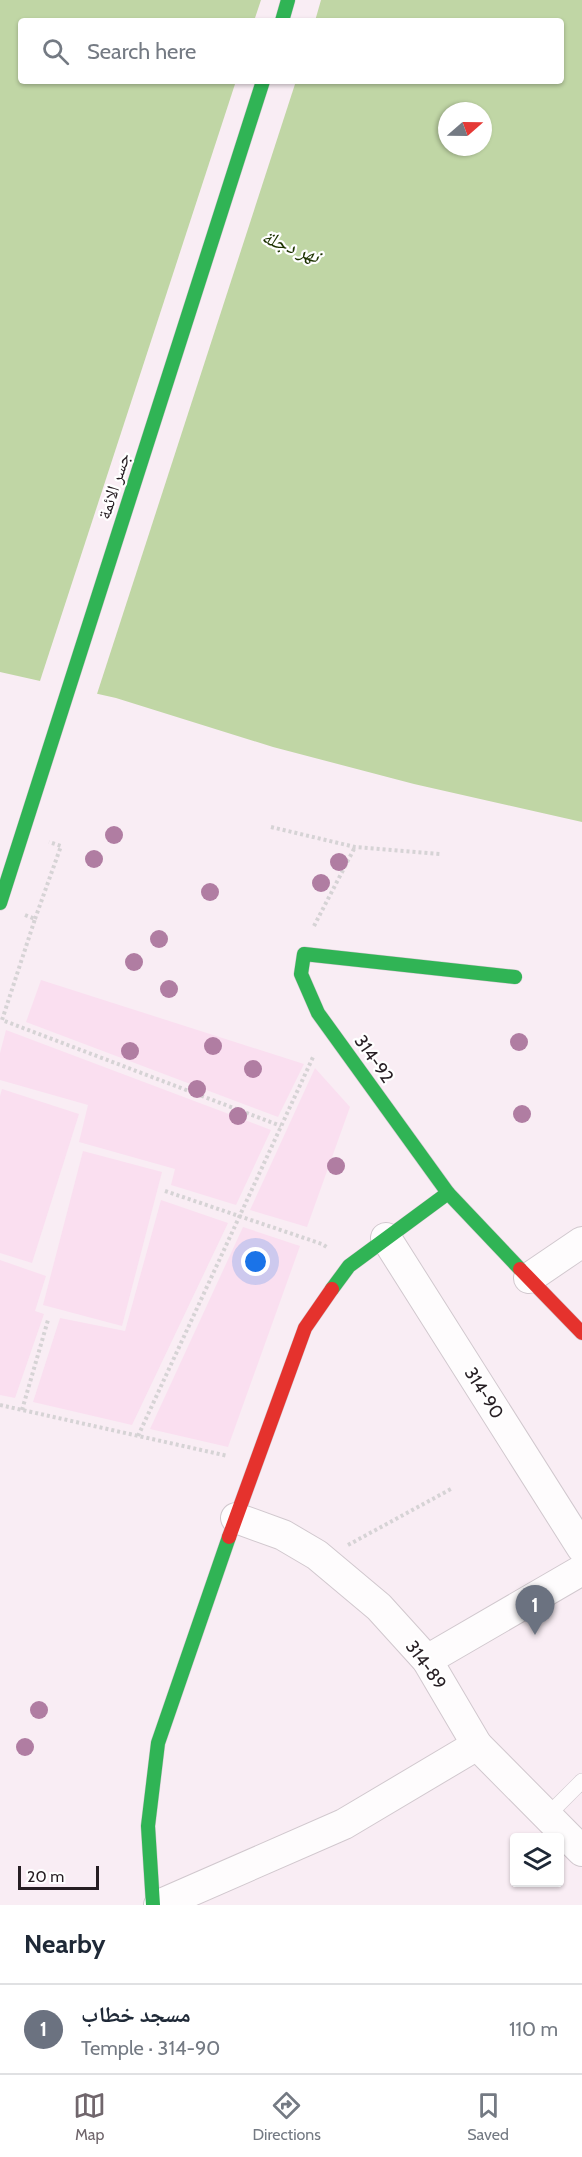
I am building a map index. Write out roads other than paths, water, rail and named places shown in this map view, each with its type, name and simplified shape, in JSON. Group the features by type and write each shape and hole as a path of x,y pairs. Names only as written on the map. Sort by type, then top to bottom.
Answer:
{"street":[{"path":"283,18 288,0"},
{"name":"جسر الائمة","path":"0,903 262,84"},
{"name":"314-92","path":"515,977 304,954 301,974 318,1013 448,1193 582,1333"},
{"path":"153,1905 148,1826 158,1743 255,1462 305,1328 349,1266 448,1193"},
{"name":"314-90","path":"386,1238 582,1548"},
{"path":"529,1278 582,1242"},
{"name":"314-89","path":"236,1518 283,1535 321,1559 379,1607 427,1660 477,1745 582,1851"},
{"path":"427,1660 582,1570"},
{"path":"159,1905 344,1824 477,1745"}],"lane":[{"path":"547,1815 582,1781"}],"water":[{"name":"نهر دجلة","path":"0,0 582,0 582,822 414,784 273,747 116,698 0,672"}],"place":[{"name":"مسجد خطاب","path":"535,1635"}]}
